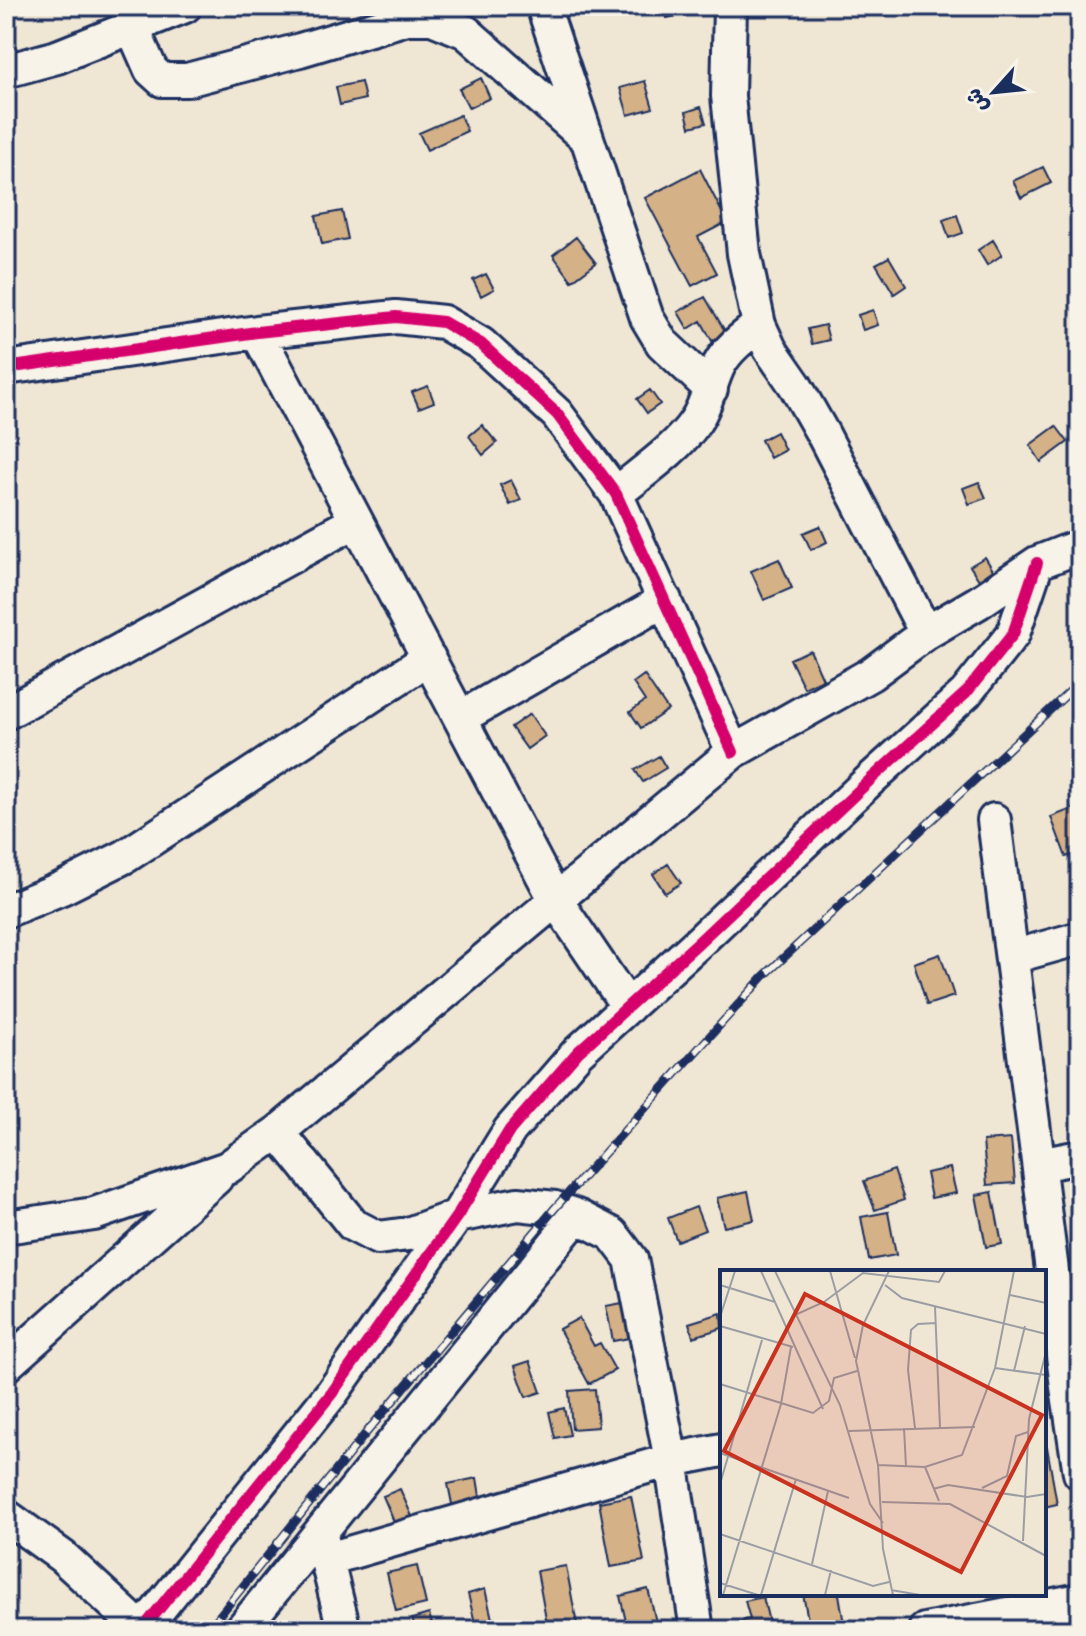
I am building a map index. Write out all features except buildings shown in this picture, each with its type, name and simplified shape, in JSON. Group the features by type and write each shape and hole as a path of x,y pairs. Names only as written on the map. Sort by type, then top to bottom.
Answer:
{"street":[{"path":"6,71 57,57 185,6"},
{"path":"543,6 647,318 662,343 711,389"},
{"path":"730,6 728,96 744,254 759,325 770,349 824,436 926,633"},
{"path":"132,27 151,70 162,80 187,80 407,18 432,18 466,32 586,138"},
{"path":"6,368 257,332 396,317 443,322 481,344 557,414 616,494 733,752"},
{"path":"616,494 684,436 697,420 720,364 736,344 759,325"},
{"path":"257,332 555,899 628,1007"},
{"path":"6,713 356,521"},
{"path":"6,1365 227,1168 278,1132 733,752 871,674 926,633 1037,563 1080,546"},
{"path":"6,1516 63,1557 142,1630 332,1393 457,1216 510,1130 578,1052 966,693 1013,634 1037,563"},
{"path":"460,718 665,600"},
{"path":"6,911 62,888 126,856 429,658"},
{"path":"994,820 1039,1165 1064,1388 1080,1473"},
{"path":"1012,957 1080,938"},
{"path":"278,1132 353,1225 378,1238 408,1234 457,1216 518,1204 555,1208 612,1234 631,1259 671,1460 697,1630"},
{"path":"1039,1165 1080,1157"},
{"path":"6,1227 94,1214 227,1168"},
{"path":"241,1630 324,1546 577,1216"},
{"path":"324,1546 720,1450"},
{"path":"324,1546 344,1630"},
{"path":"925,1630 1080,1600"}],"railway":[{"path":"208,1630 366,1433 555,1208 764,976 1080,682"}],"cycle path":[{"path":"6,368 257,332 396,317 443,322 481,344 557,414 616,494 733,752"},
{"path":"142,1630 332,1393 457,1216 510,1130 578,1052 966,693 1013,634 1037,563"}]}
